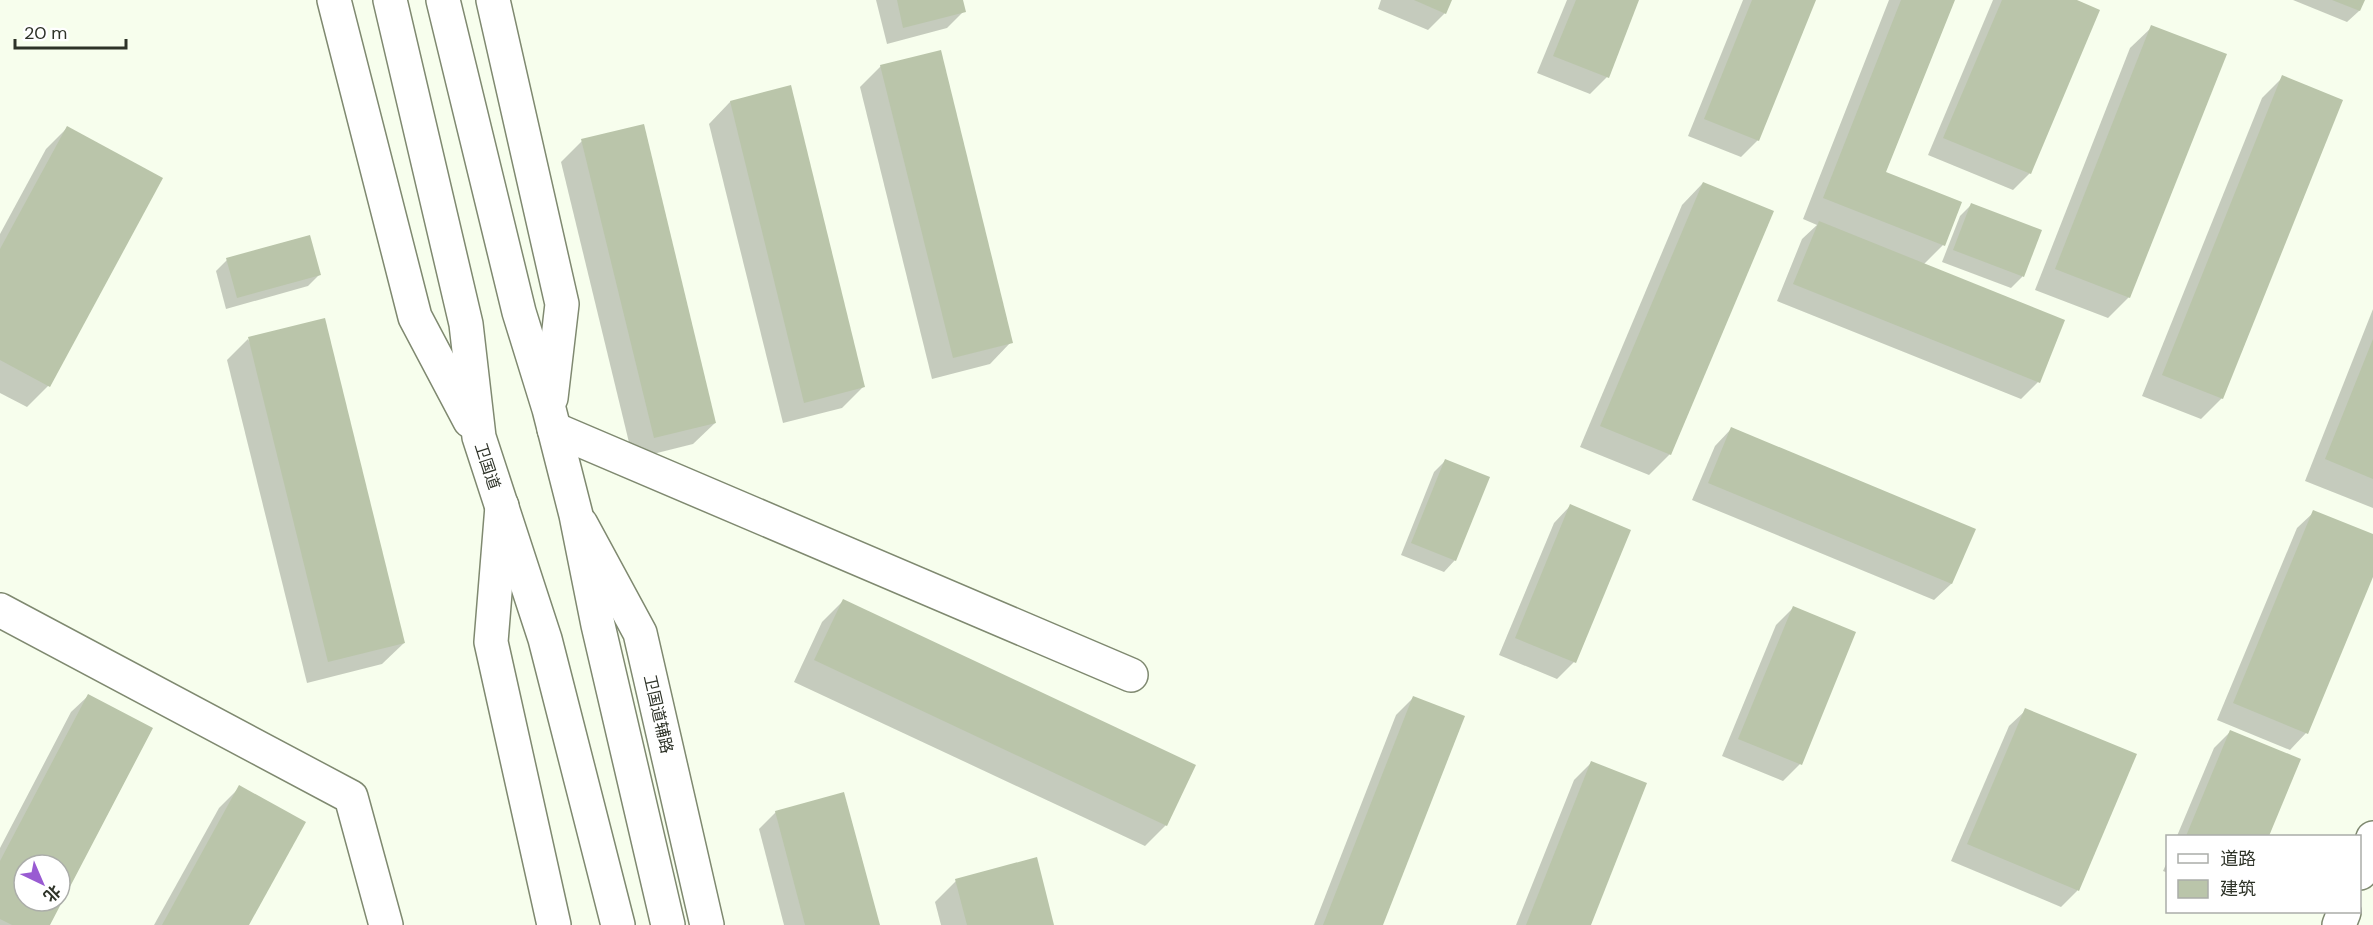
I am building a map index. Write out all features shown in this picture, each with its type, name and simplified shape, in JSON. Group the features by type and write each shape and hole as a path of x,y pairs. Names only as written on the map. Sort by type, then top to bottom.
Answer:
{"main road":[{"path":"334,0 415,316 479,437"},
{"name":"卫国道","path":"390,0 466,324 479,437 545,639 618,925"},
{"path":"442,0 519,312 551,419 576,515 598,626 668,925"},
{"path":"493,0 562,304 551,419"},
{"path":"551,419 1131,675"},
{"path":"502,506 491,642 554,925"},
{"name":"卫国道辅路","path":"576,515 640,633 707,925"},
{"path":"0,610 351,796 386,925"},
{"path":"2361,870 2373,838"}],"building":[{"path":"897,0 963,0 966,12 903,28"},
{"path":"1414,0 1452,0 1446,14"},
{"path":"1576,0 1639,0 1609,78 1553,56"},
{"path":"1752,0 1816,0 1759,141 1704,119"},
{"path":"1901,0 1955,0 1886,172 1962,202 1945,246 1823,198"},
{"path":"2002,0 2077,0 2100,10 2031,174 1943,138"},
{"path":"2332,0 2365,0 2360,11"},
{"path":"2151,25 2227,54 2130,298 2055,269"},
{"path":"941,50 1013,343 953,358 880,65"},
{"path":"2282,75 2343,100 2223,399 2162,375"},
{"path":"791,85 865,387 804,403 730,101"},
{"path":"644,124 716,423 654,438 581,139"},
{"path":"67,126 163,178 50,387 0,360 0,249"},
{"path":"1703,182 1774,211 1671,455 1600,426"},
{"path":"1971,203 2042,230 2024,277 1953,250"},
{"path":"1819,221 2065,320 2040,383 1793,284"},
{"path":"310,235 321,275 237,298 226,258"},
{"path":"325,318 405,643 328,662 248,337"},
{"path":"2373,339 2373,479 2325,459"},
{"path":"1731,427 1976,529 1952,584 1708,483"},
{"path":"1445,459 1490,477 1456,561 1411,543"},
{"path":"1570,504 1631,530 1576,663 1515,638"},
{"path":"2313,510 2373,534 2373,577 2308,734 2233,703"},
{"path":"843,599 1196,765 1167,826 814,660"},
{"path":"1793,606 1856,632 1802,765 1738,739"},
{"path":"88,694 153,728 72,883 72,853 12,853 12,913 56,913 50,925 12,925 0,919 0,861"},
{"path":"1413,696 1465,716 1383,925 1323,925"},
{"path":"2025,708 2137,754 2079,891 1967,844"},
{"path":"2230,730 2301,759 2269,835 2186,835"},
{"path":"1591,761 1647,783 1591,925 1526,925"},
{"path":"239,785 306,822 249,925 162,925"},
{"path":"844,792 880,925 805,925 775,811"},
{"path":"1037,857 1054,925 967,925 955,879"}]}
